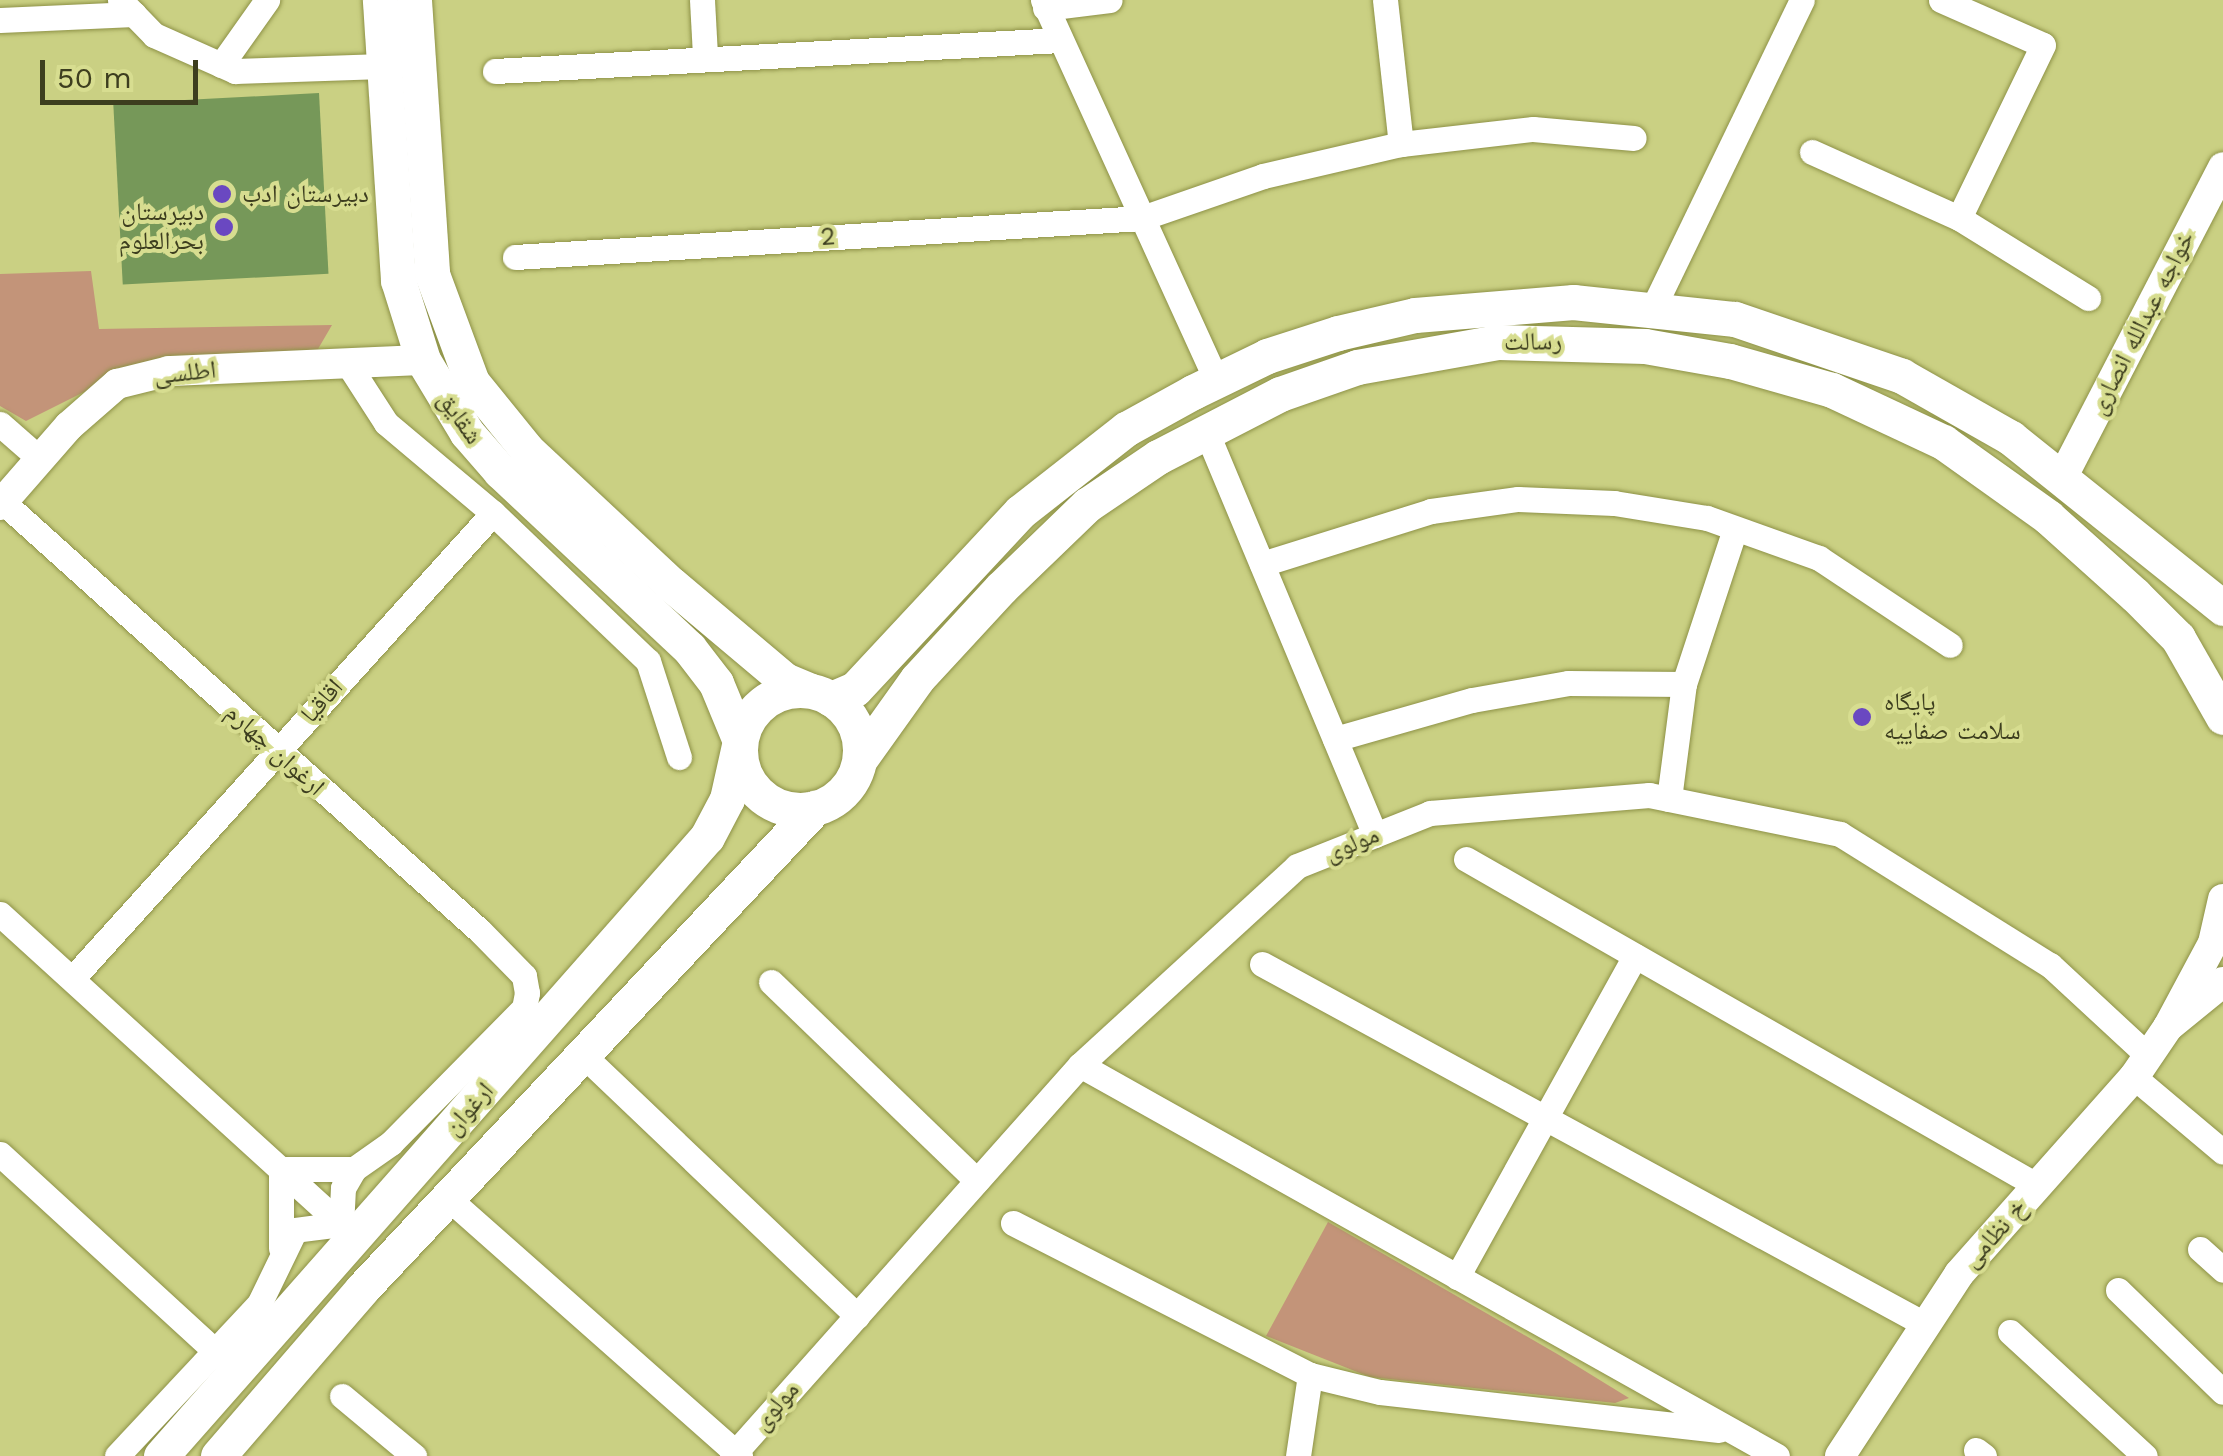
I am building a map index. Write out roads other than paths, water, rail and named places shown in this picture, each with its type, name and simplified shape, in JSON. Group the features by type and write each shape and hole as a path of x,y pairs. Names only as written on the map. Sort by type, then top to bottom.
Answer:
{"main road":[{"name":"شقایق","path":"380,0 400,65 432,274 472,382 527,450 672,585 785,680 820,694"},
{"name":"شقایق","path":"414,0 400,65 398,280 424,360 459,421 501,472 689,648 716,683 740,741"},
{"name":"رسالت","path":"820,694 854,689 964,568 1068,472 1126,430 1216,380 1302,344 1416,314 1573,302 1734,319 1849,354 1956,404 2062,478 2223,608"},
{"path":"1645,346 1653,308"},
{"name":"رسالت","path":"860,759 917,679 1086,505 1206,430 1310,384 1422,354 1498,342 1645,346 1762,368 1832,390 1990,471 2048,516 2178,638 2223,717"},
{"path":"820,694 858,735 860,759 850,783 815,808 768,801 742,765 740,741 763,702 820,694"},
{"name":"ارغوان","path":"161,1456 348,1230 707,837 727,799 740,741"},
{"name":"ارغوان","path":"218,1456 448,1198 815,808"}],"street":[{"path":"222,65 267,0"},
{"path":"702,0 705,56"},
{"path":"1110,0 1044,4 1216,380"},
{"path":"1385,0 1401,144"},
{"path":"1653,308 1802,0"},
{"path":"1941,0 2043,44 1959,218"},
{"path":"0,20 127,7 154,35 235,71 400,65"},
{"path":"495,71 705,56 1060,40"},
{"name":"2","path":"515,257 1142,218 1263,176 1401,144 1533,129 1634,138"},
{"path":"1812,152 1959,218 2088,298"},
{"name":"خواجه عبدالله انصاری","path":"2062,478 2223,167"},
{"name":"اطلسی","path":"2,503 40,459 117,384 169,371 424,360"},
{"path":"348,364 386,423 493,513 648,661 679,757"},
{"path":"0,424 40,459"},
{"path":"1206,430 1375,835"},
{"path":"1262,564 1431,511 1518,499 1614,503 1735,529 1819,558 1950,645"},
{"name":"ارغوان چهارم","path":"2,503 524,976 524,1008 391,1143 354,1169"},
{"name":"اقاقیا","path":"72,979 493,513"},
{"path":"1670,799 1684,684 1735,529"},
{"path":"1335,739 1472,700 1568,684 1684,684"},
{"name":"مولوی","path":"736,1455 1080,1066 1297,866 1430,814 1670,799 1840,834 2050,965 2223,1152"},
{"path":"1466,860 2038,1186"},
{"path":"2168,1027 2213,943 2223,899"},
{"path":"0,914 348,1230"},
{"path":"1457,1276 1635,956"},
{"path":"1262,964 1546,1113 1926,1325"},
{"path":"771,982 977,1181"},
{"path":"2168,1027 2223,982"},
{"name":"خ نظامی","path":"1840,1456 1959,1274 2038,1186 2168,1027"},
{"path":"582,1054 856,1316"},
{"path":"1080,1066 1777,1456"},
{"path":"0,1154 212,1348"},
{"path":"281,1169 354,1169"},
{"path":"281,1169 281,1248"},
{"path":"348,1230 343,1188 354,1169"},
{"path":"448,1198 736,1455"},
{"path":"1013,1223 1310,1375 1380,1392 1734,1432"},
{"path":"117,1456 212,1348 259,1304 281,1248 295,1230 348,1230"},
{"path":"2200,1249 2223,1270"},
{"path":"2118,1290 2223,1392"},
{"path":"2010,1332 2145,1456"},
{"path":"1298,1456 1310,1375"},
{"path":"342,1396 414,1456"}],"place":[{"name":"دبیرستان ادب","path":"222,194"},
{"name":"دبیرستان بحرالعلوم","path":"224,227"},
{"name":"پایگاه سلامت صفاییه","path":"1862,717"}]}
